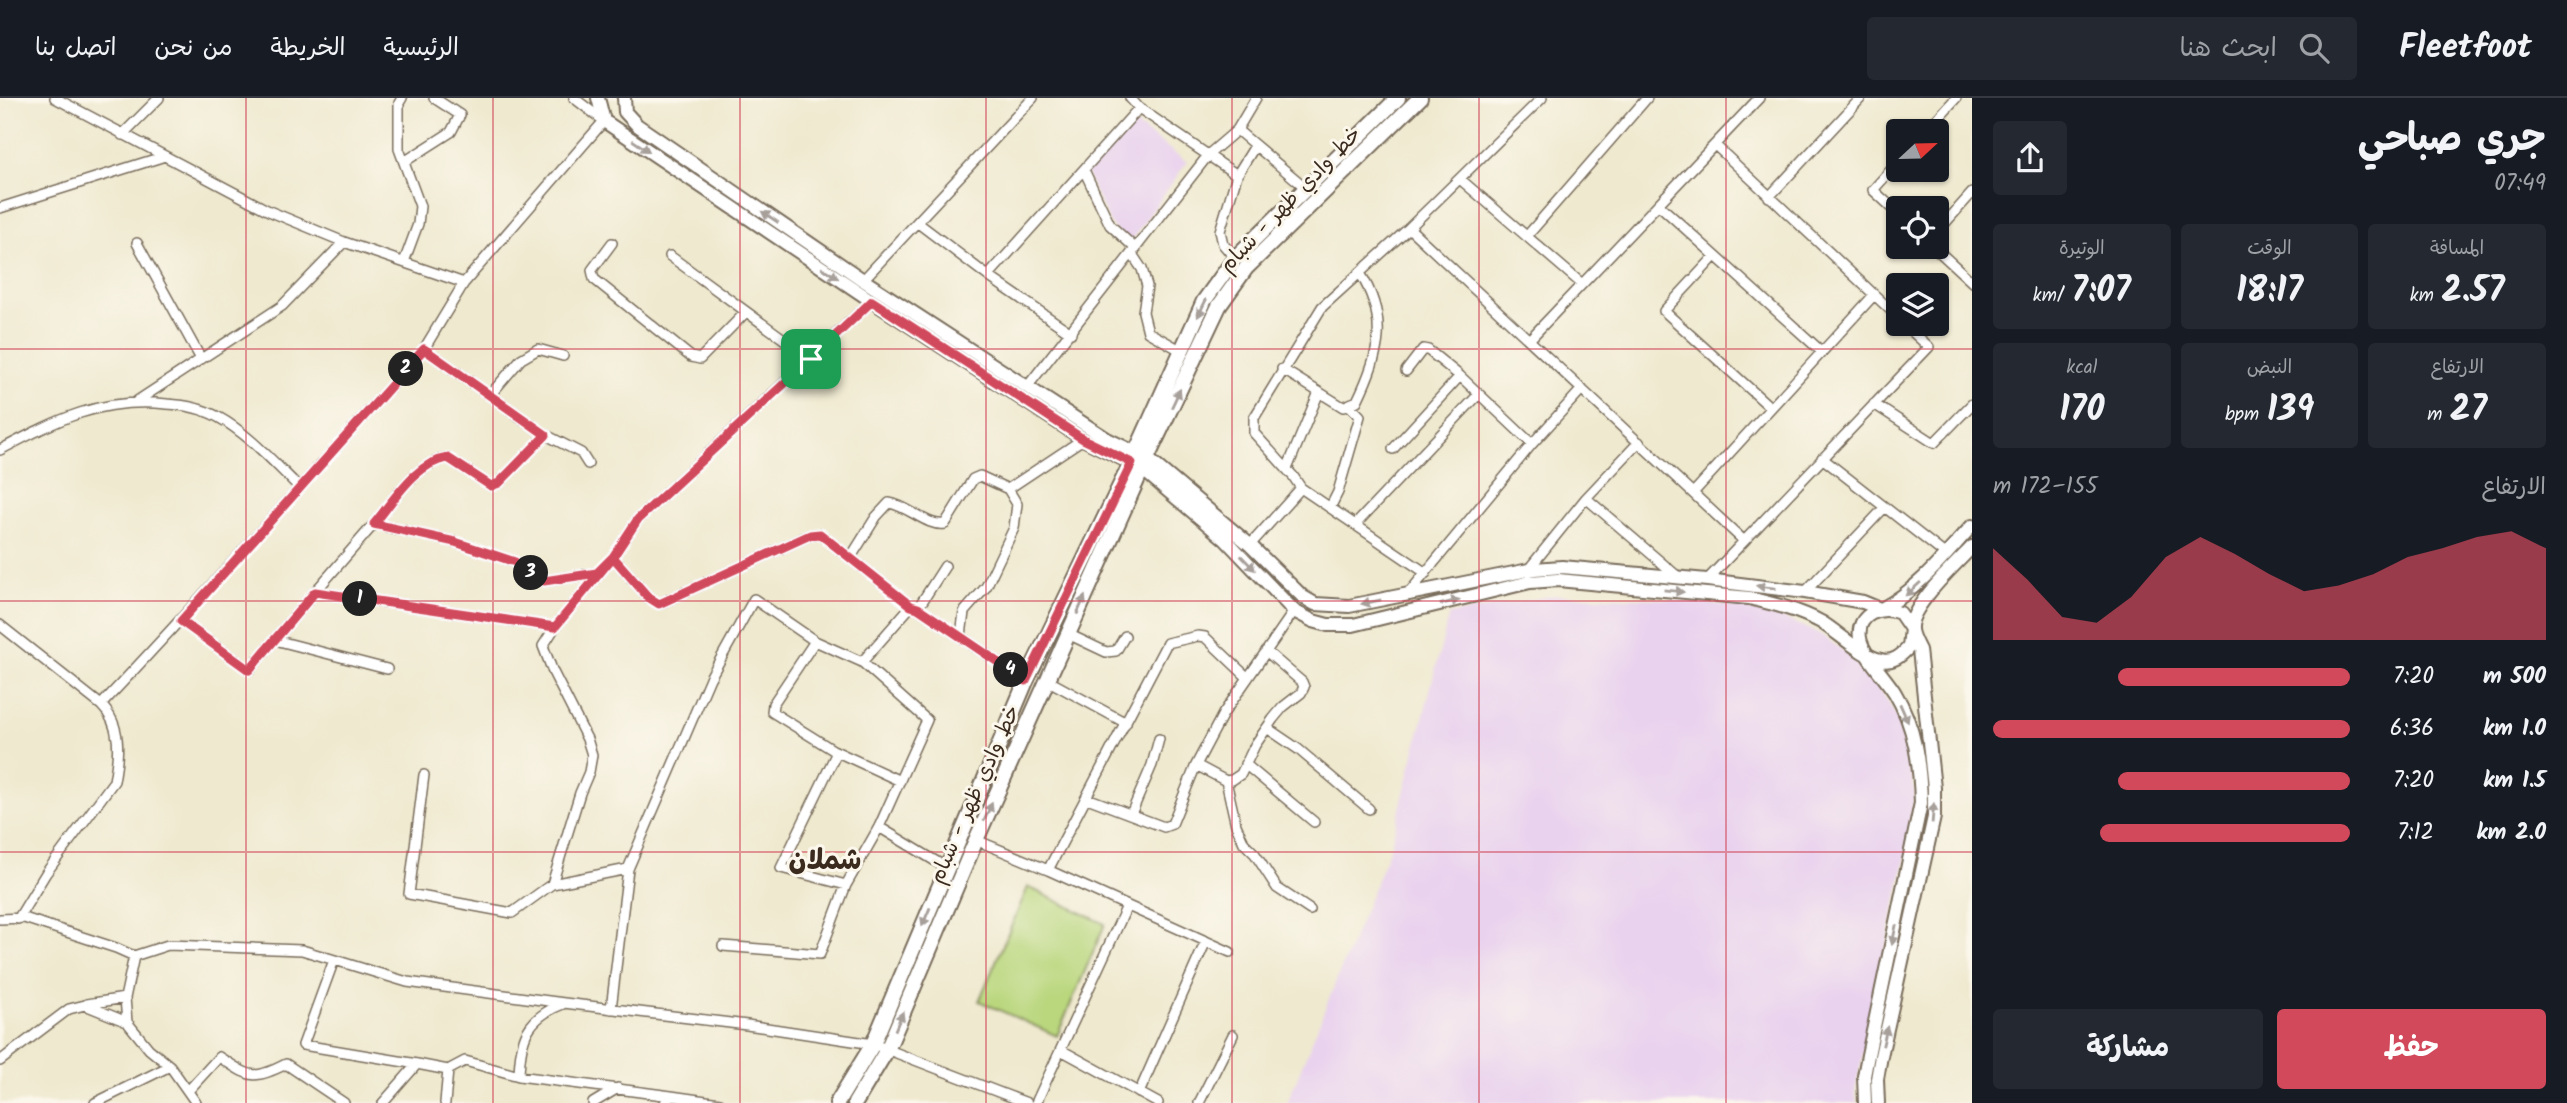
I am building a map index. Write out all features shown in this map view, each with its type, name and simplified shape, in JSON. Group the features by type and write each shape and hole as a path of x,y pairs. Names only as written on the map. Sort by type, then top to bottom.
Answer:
{"main road":[{"name":"خط وادي ظهر - شبام","path":"855,1103 888,1048 976,840 1068,634 1204,301 1235,258 1398,98"},
{"name":"خط وادي ظهر - شبام","path":"838,1103 873,1044 1026,681 1219,306 1246,268 1420,98"}],"street":[{"path":"55,98 269,211 344,242 464,283"},
{"path":"122,135 159,98"},
{"path":"402,98 399,103 399,149 420,206 418,224 404,262"},
{"path":"404,162 451,132 460,115 434,98"},
{"path":"574,98 604,121 872,301 1083,439 1139,461 1226,540 1294,611 1328,625 1353,625 1530,582 1588,582 1749,598 1774,604 1819,621 1869,655 1886,661 1903,654 1909,647 1910,629 1916,611 1925,597 1972,547"},
{"path":"863,280 1033,98"},
{"path":"1130,98 1139,108 1237,175"},
{"path":"1027,387 1209,154 1237,131 1256,98"},
{"path":"1426,573 1301,488 1254,433 1254,418 1322,307 1409,228 1542,98"},
{"path":"1527,236 1647,98"},
{"path":"1769,197 1861,98"},
{"path":"1937,119 1955,98"},
{"path":"1530,340 1756,99"},
{"path":"604,121 598,102 624,100 625,112 636,125 863,280 1139,461 1250,545 1303,597 1315,604 1349,606 1528,570 1562,567 1805,592 1863,602 1900,613 1919,650 1934,788 1934,817 1881,1056 1877,1079 1878,1103"},
{"path":"988,276 1139,108"},
{"path":"101,705 181,621 424,349 464,283 604,121"},
{"path":"1237,131 1306,188"},
{"path":"1715,145 1886,306"},
{"path":"1235,258 1223,244 1220,231 1237,175 1255,146"},
{"path":"0,208 164,156"},
{"path":"1083,170 1110,225 1134,251 1142,270 1147,286 1143,312 1148,332 1182,351"},
{"path":"1886,176 1873,190 1886,202"},
{"path":"1460,179 1583,284"},
{"path":"1949,219 1972,193"},
{"path":"1658,204 1822,352"},
{"path":"918,223 1071,334"},
{"path":"1409,228 1743,540"},
{"path":"137,401 282,306 344,242"},
{"path":"137,243 201,359"},
{"path":"611,243 592,270 594,279 691,357 700,359 746,312"},
{"path":"670,256 811,359"},
{"path":"1715,256 1664,311 1771,408"},
{"path":"1947,259 1972,282"},
{"path":"1282,369 1343,407 1357,401 1369,376 1379,343 1379,318 1372,293 1360,273"},
{"path":"1693,493 1874,295"},
{"path":"552,884 589,772 592,755 587,739 552,672 543,646 597,573 613,557 638,519 872,301"},
{"path":"1707,580 1929,347 1917,336"},
{"path":"424,349 546,435 581,453 588,464"},
{"path":"490,395 521,359 538,349 563,356"},
{"path":"1406,372 1423,349 1428,350 1460,376 1532,444"},
{"path":"1392,449 1460,376"},
{"path":"1408,594 1532,444 1582,389"},
{"path":"1287,469 1319,392"},
{"path":"1355,525 1479,394"},
{"path":"0,450 58,419 92,409 137,401 184,405 217,416 248,438 299,487"},
{"path":"1874,404 1934,443 1972,404"},
{"path":"1329,508 1338,492 1360,416 1350,406"},
{"path":"181,621 249,670 423,468 435,460 448,458 491,486 499,483 546,435"},
{"path":"1008,489 1083,439"},
{"path":"1528,570 1586,498 1639,442"},
{"path":"1822,458 1946,555"},
{"path":"851,557 876,517 889,503 900,505 937,525 945,524 973,479 980,477 1008,489 1017,503 1014,528 986,587 964,611 961,636"},
{"path":"1250,545 1301,488"},
{"path":"1586,498 1678,578"},
{"path":"1805,592 1885,507"},
{"path":"374,524 455,542 515,562 544,581 597,573"},
{"path":"1865,1103 1864,1076 1921,803 1919,765 1909,722 1897,695 1860,641 1859,632 1866,617 1903,598 1916,587 1972,526"},
{"path":"613,557 648,597 659,604 810,535 820,534 914,607 1026,681"},
{"path":"862,662 914,607 945,566"},
{"path":"315,592 555,627"},
{"path":"611,1009 628,869 710,678 754,599 815,641 862,662 927,720 879,827 846,885 820,954 723,946"},
{"path":"1087,798 1164,827 1172,824 1196,765 1223,714 1294,611"},
{"path":"0,625 101,705 115,723 117,765 114,780 46,873 18,919"},
{"path":"1068,634 1106,652 1116,651 1125,636"},
{"path":"1048,870 1167,643 1198,636 1205,638 1248,678"},
{"path":"275,640 387,670"},
{"path":"815,641 774,704 772,712 837,752 900,781"},
{"path":"1196,765 1227,781 1241,774 1283,707 1301,693 1304,687 1302,682 1266,651"},
{"path":"1047,680 1126,723"},
{"path":"1267,729 1298,749 1369,809"},
{"path":"1131,814 1152,765 1159,739"},
{"path":"837,752 781,868 846,885"},
{"path":"1245,764 1314,822"},
{"path":"424,775 409,894 512,913 552,884 628,869"},
{"path":"1227,781 1236,825 1244,844 1255,853 1277,888 1310,910"},
{"path":"879,827 947,868"},
{"path":"976,840 1230,952"},
{"path":"1036,1103 1127,906"},
{"path":"0,919 18,919 116,948 134,956 167,945 302,950 407,982 747,1025 873,1044 1027,1103"},
{"path":"1139,1093 1206,941"},
{"path":"128,1022 125,998 134,956"},
{"path":"334,960 303,1045 447,1070 465,1061 519,1076 618,1088 668,1100 720,1103"},
{"path":"0,1061 69,1009 125,998"},
{"path":"519,1076 520,1048 525,1033 543,1014 564,1003"},
{"path":"85,1005 128,1022 149,1048 170,1066 197,1103"},
{"path":"1199,1103 1233,1035"},
{"path":"1061,1050 1158,1103"},
{"path":"188,1091 219,1057 249,1076 265,1074 286,1063 344,1103"},
{"path":"383,1103 417,1065"},
{"path":"95,1103 170,1066"},
{"path":"445,1103 447,1070"},
{"path":"593,1103 618,1088"}],"shaded area":[{"path":"1131,121 1187,162 1128,245 1110,223 1086,173"},
{"path":"1555,595 1662,599 1760,608 1820,634 1866,667 1901,723 1915,793 1904,866 1855,1090 1857,1103 1287,1103 1391,845 1449,615"}],"green space":[{"path":"1028,887 1105,924 1057,1036 979,1001"}],"district":[{"name":"شملان","path":"825,859"}],"route":[{"path":"811,359 638,519 613,557 597,573 555,627 315,592 249,670 181,621 424,349 546,435 499,483 491,486 448,458 435,460 423,468 374,524 455,542 515,562 544,581 597,573 613,557 648,597 659,604 810,535 820,534 911,606 961,636 1026,681 1132,463 1083,439 872,301 811,359"}]}
